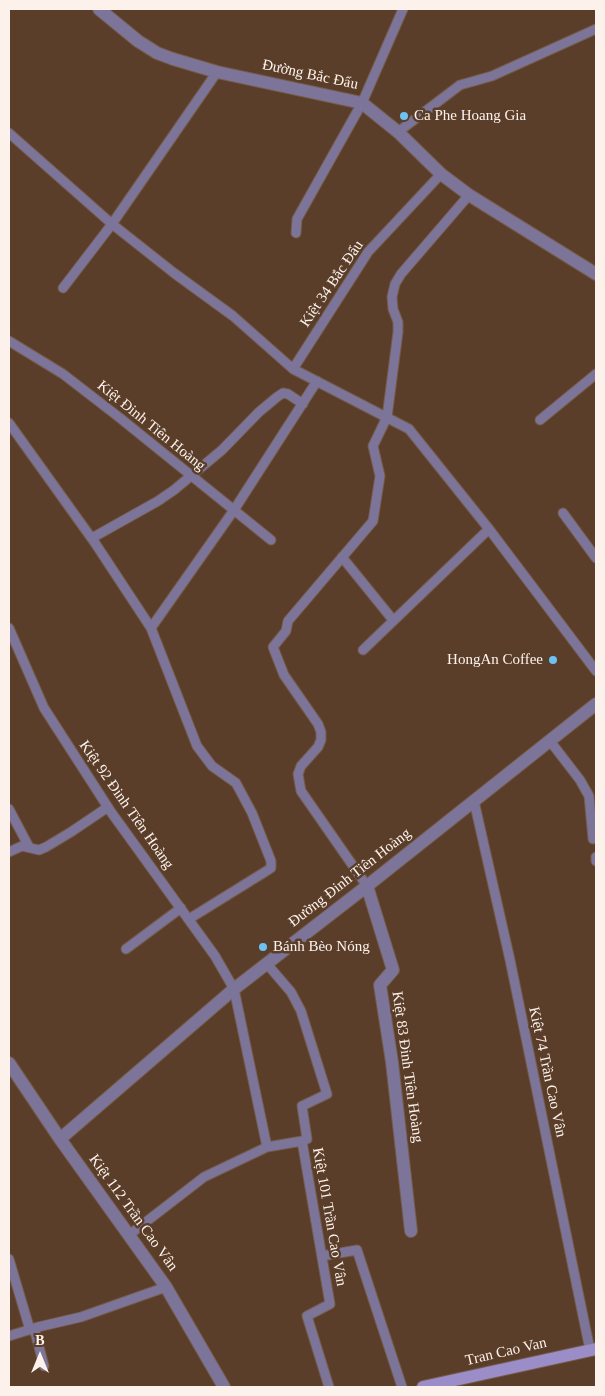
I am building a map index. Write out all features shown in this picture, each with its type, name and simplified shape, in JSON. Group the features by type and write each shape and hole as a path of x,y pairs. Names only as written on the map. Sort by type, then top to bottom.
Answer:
{"main road":[{"name":"Tran Cao Van","path":"423,1387 593,1349"}],"street":[{"name":"Đường Bắc Đẩu","path":"100,9 138,41 157,53 217,72 362,103 398,132 441,174 469,196 596,274"},
{"name":"Đường Đinh Tiên Hoàng","path":"60,1140 234,989 596,704"},
{"name":"Kiệt 83 Đinh Tiên Hoàng","path":"367,886 393,970 380,985 392,1062 411,1231"},
{"name":"Kiệt 112 Trần Cao Vân","path":"9,1063 60,1140 166,1287 224,1387"}],"lane":[{"path":"296,233 297,219 362,103 403,9"},
{"path":"398,132 460,85 492,76 596,29"},
{"path":"62,288 112,224 217,72"},
{"path":"9,133 112,224 233,316 292,369 409,429 489,529 596,671"},
{"name":"Kiệt 34 Bắc Đẩu","path":"292,369 368,252 441,174"},
{"path":"367,886 301,791 298,774 301,766 318,747 321,740 321,732 318,724 284,675 273,648 286,631 288,621 372,521 380,476 373,446 387,417 398,332 398,322 393,309 392,297 395,284 401,274 469,196"},
{"name":"Kiệt Đinh Tiên Hoàng","path":"9,341 62,374 271,540"},
{"path":"540,420 596,374"},
{"path":"150,628 234,510 317,381"},
{"path":"92,538 158,501 192,476 222,450 259,412 283,393 288,394 303,404"},
{"path":"9,423 92,538 150,628 197,746 212,766 236,783 252,813 271,864 268,870 189,919"},
{"path":"563,513 596,558"},
{"path":"363,650 489,529"},
{"path":"342,558 393,620"},
{"name":"Kiệt 92 Đinh Tiên Hoàng","path":"9,628 44,708 108,807 216,956 234,989"},
{"path":"550,741 586,788 589,796 593,839"},
{"name":"Kiệt 74 Trần Cao Vân","path":"474,801 593,1349"},
{"path":"9,852 22,846 40,850 108,807"},
{"path":"9,809 29,847"},
{"path":"126,949 181,908"},
{"path":"267,964 291,992 301,1011 327,1094 302,1106 307,1139 302,1141"},
{"path":"234,989 267,1147"},
{"name":"Kiệt 101 Trần Cao Vân","path":"129,1236 204,1177 267,1147 302,1141 330,1304 307,1316 329,1387"},
{"path":"322,1256 357,1250 402,1387"},
{"path":"9,1259 44,1366"},
{"path":"9,1336 81,1316 166,1287"}],"place":[{"name":"Ca Phe Hoang Gia","path":"404,116"},
{"name":"HongAn Coffee","path":"553,660"},
{"name":"Bánh Bèo Nóng","path":"263,947"}]}
